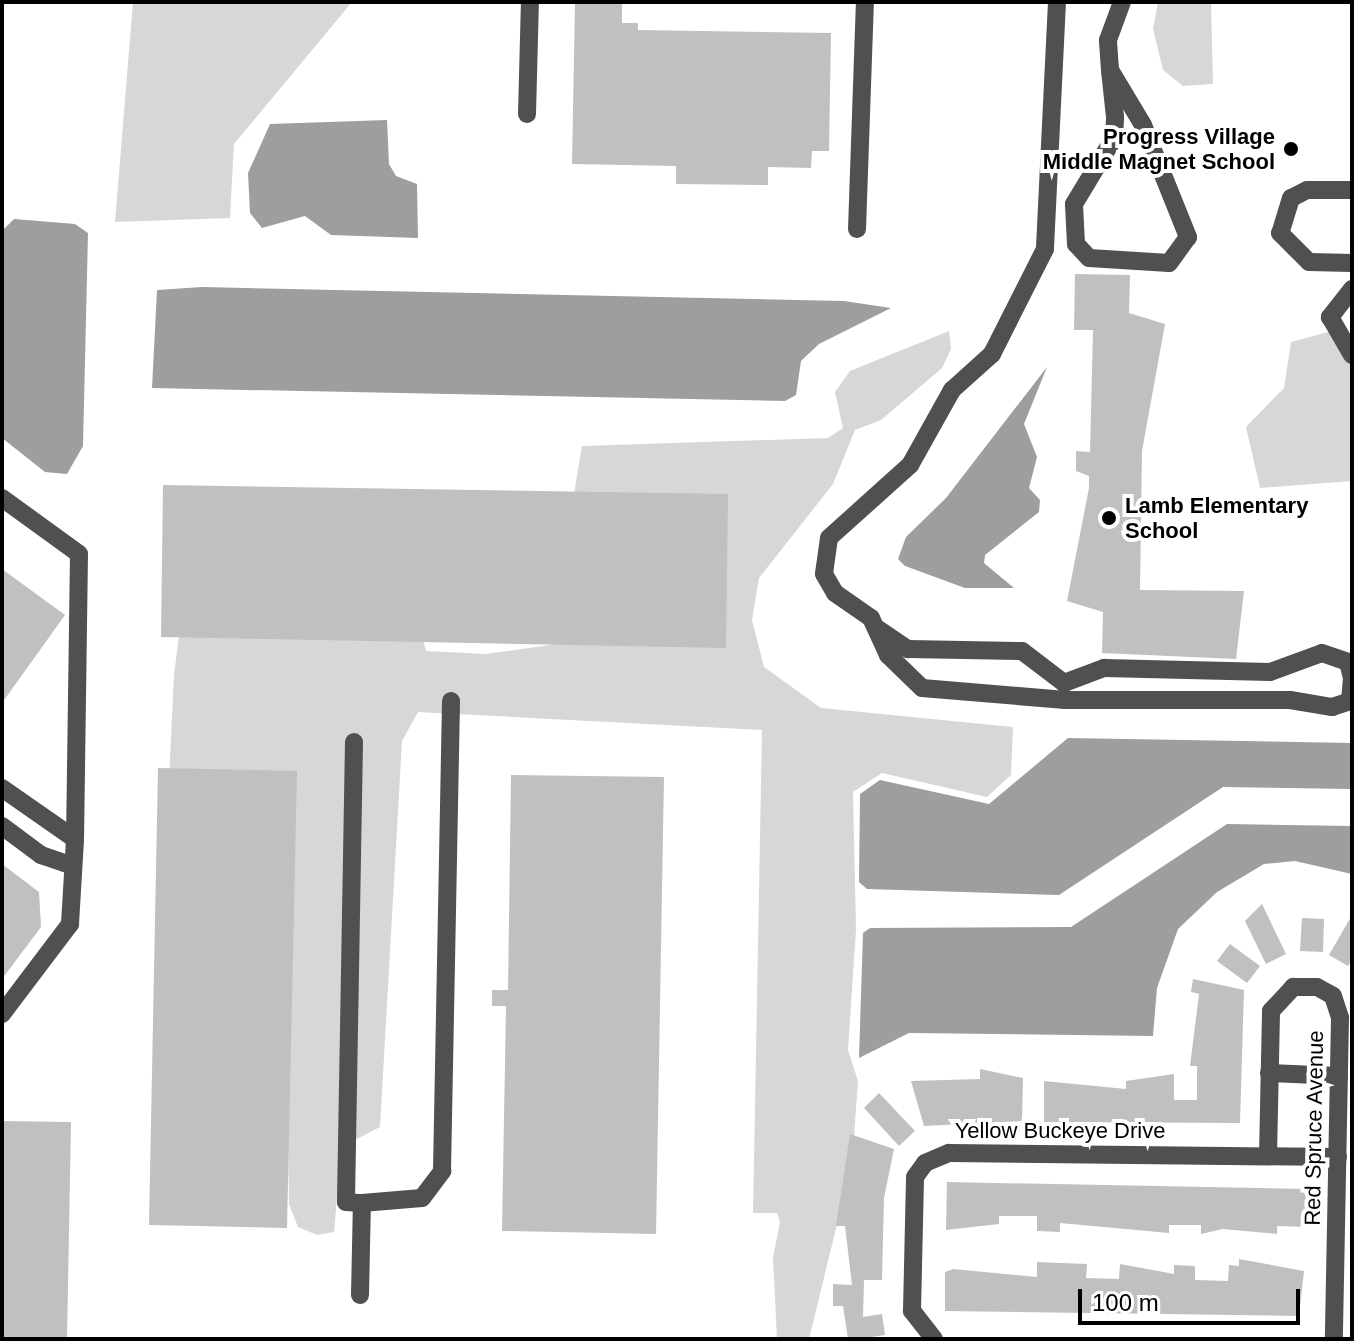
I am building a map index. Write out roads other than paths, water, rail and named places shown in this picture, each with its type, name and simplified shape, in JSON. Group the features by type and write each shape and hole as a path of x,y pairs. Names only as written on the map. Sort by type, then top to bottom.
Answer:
{"street":[{"path":"527,114 530,2"},
{"path":"857,229 865,2"},
{"path":"878,629 888,655 922,688 1065,700 1290,700 1332,707 1350,701 1352,679 1348,662 1322,653 1270,672 1104,668 1064,683 1022,651 908,649 835,593 823,555 840,523 910,465 952,390 992,354 1045,249 1057,2"},
{"path":"1110,70 1143,125 1188,237 1169,263 1089,258 1076,244 1074,204 1114,138 1108,40 1122,2"},
{"path":"1352,190 1307,190 1291,198 1280,233 1309,262 1352,263"},
{"path":"1352,289 1330,317 1352,355"},
{"path":"2,498 79,554 75,839 70,924 2,1014"},
{"path":"354,742 346,1202 362,1203 422,1198 442,1171 451,701"},
{"path":"2,788 75,839"},
{"path":"2,826 48,859 73,866"},
{"name":"Red Spruce Avenue","path":"1268,1156 1269,1073 1277,999 1293,987 1317,987 1333,996 1340,1018 1334,1339"},
{"path":"1269,1073 1339,1076"},
{"name":"Yellow Buckeye Drive","path":"934,1339 912,1311 915,1177 925,1163 949,1153 1338,1157"},
{"path":"360,1295 362,1203"}],"place":[{"name":"Progress Village Middle Magnet School","path":"1291,149"},
{"name":"Lamb Elementary School","path":"1109,518"}]}
